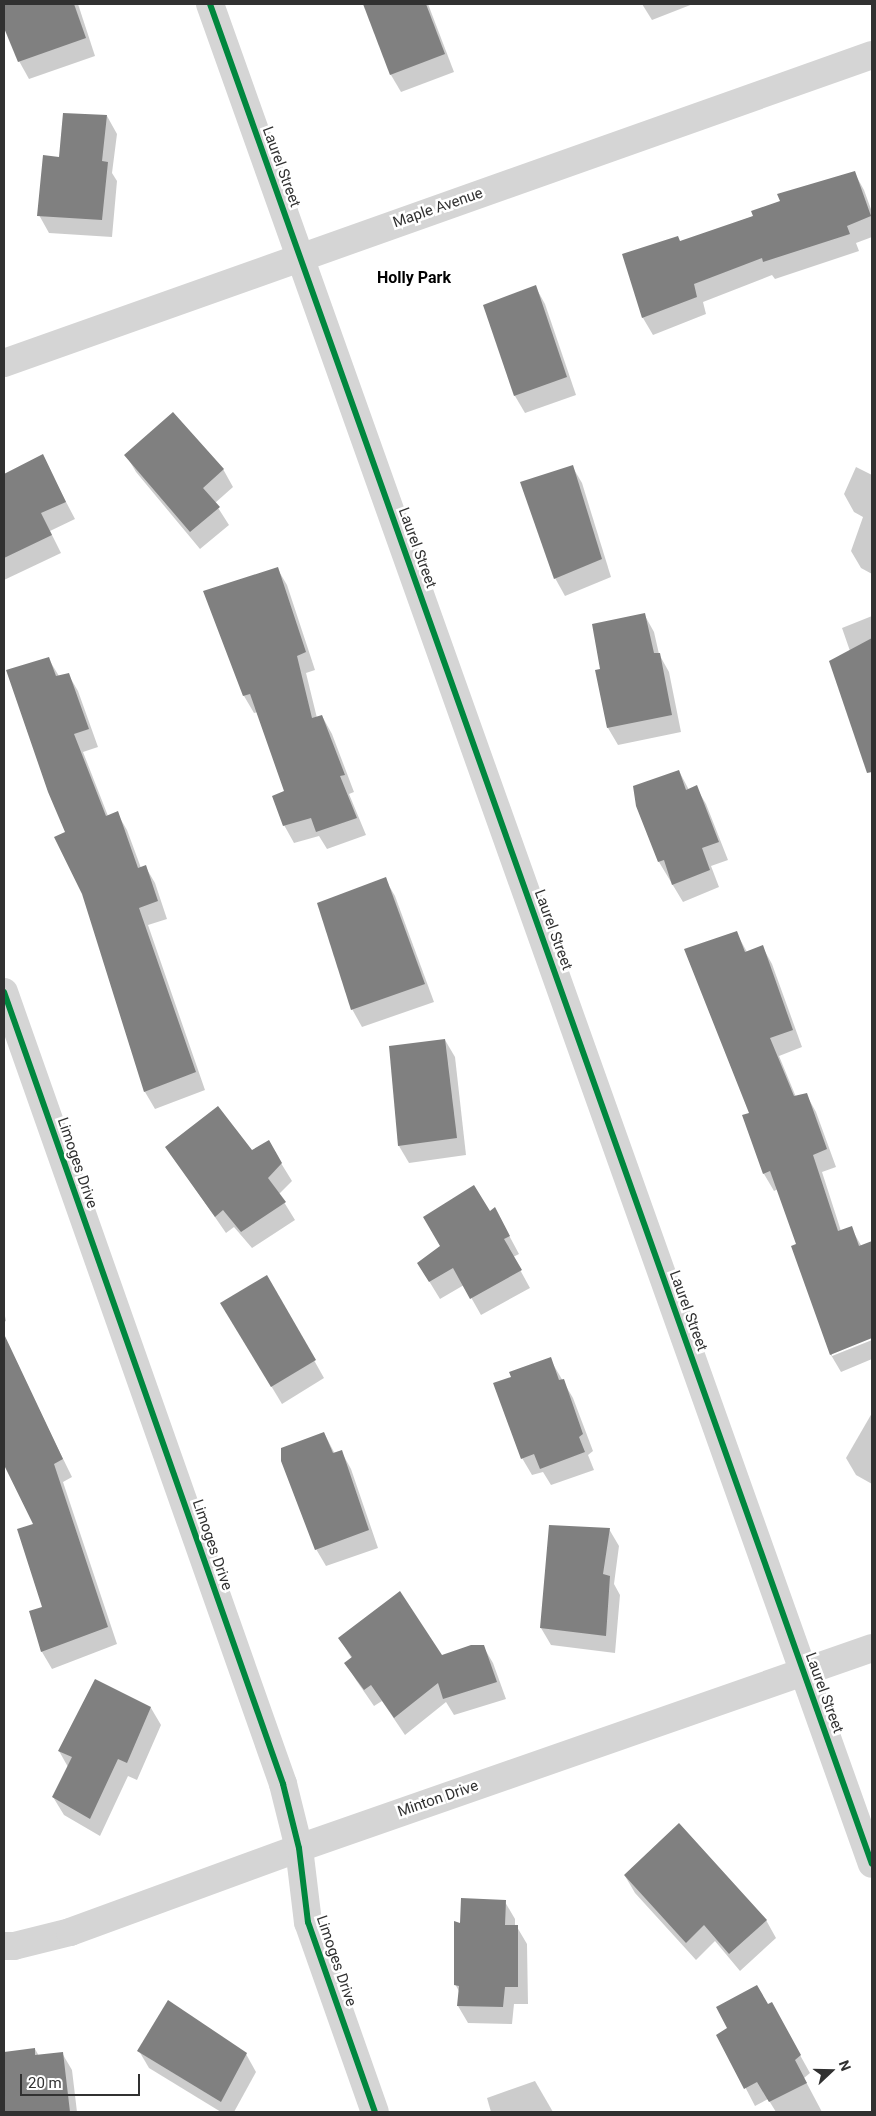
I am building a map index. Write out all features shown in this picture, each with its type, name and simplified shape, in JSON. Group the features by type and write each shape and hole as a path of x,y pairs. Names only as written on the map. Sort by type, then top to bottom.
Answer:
{"street":[{"name":"Laurel Street","path":"210,4 872,1864"},
{"name":"Maple Avenue","path":"4,363 300,256 872,55"},
{"name":"Limoges Drive","path":"4,992 283,1784 299,1848 308,1922 375,2112"},
{"name":"Minton Drive","path":"4,1946 14,1946 70,1932 299,1848 872,1648"}],"building":[{"path":"4,4 74,4 86,38 18,62 4,28"},
{"path":"363,4 426,4 445,54 390,75"},
{"path":"63,113 107,115 102,161 108,162 102,220 37,216 43,155 59,157"},
{"path":"855,171 871,216 847,226 850,234 763,262 762,258 694,284 697,297 642,318 622,254 678,236 680,241 753,216 751,211 780,201 777,194"},
{"path":"536,285 567,377 514,396 483,305"},
{"path":"173,412 224,469 203,488 220,507 190,532 124,455"},
{"path":"43,454 66,502 41,513 52,535 4,558 4,474"},
{"path":"573,465 602,559 554,579 520,482"},
{"path":"278,567 306,652 297,656 312,718 322,715 345,775 340,776 357,818 316,832 311,818 283,826 272,796 284,791 250,694 243,696 203,591"},
{"path":"645,613 654,653 660,653 672,715 607,728 595,670 600,669 592,624"},
{"path":"872,638 872,772 867,773 829,661"},
{"path":"49,657 56,676 69,673 89,729 74,734 106,816 118,811 138,868 146,865 158,901 139,908 196,1072 144,1092 82,894 54,837 65,832 48,792 6,670"},
{"path":"679,770 686,790 697,785 719,842 702,848 710,870 672,885 664,860 658,862 636,806 633,786"},
{"path":"386,877 425,984 351,1010 317,903"},
{"path":"737,931 745,952 763,945 793,1030 770,1038 794,1096 807,1093 827,1149 813,1155 838,1231 852,1226 859,1246 872,1241 872,1338 830,1355 791,1246 796,1244 770,1171 763,1174 742,1115 749,1113 684,949"},
{"path":"445,1039 457,1138 398,1146 389,1046"},
{"path":"218,1106 252,1150 269,1140 282,1163 268,1178 286,1202 241,1232 223,1210 215,1217 165,1147"},
{"path":"474,1185 490,1211 495,1207 510,1236 504,1239 522,1270 470,1299 453,1268 429,1282 417,1263 440,1246 423,1217"},
{"path":"267,1275 316,1360 271,1387 220,1303"},
{"path":"4,1334 63,1459 54,1464 108,1627 41,1652 29,1611 42,1607 17,1529 33,1524 4,1465"},
{"path":"551,1357 559,1380 564,1379 583,1434 579,1437 585,1452 540,1469 534,1454 521,1459 493,1383 511,1377 509,1372"},
{"path":"324,1432 333,1453 342,1450 369,1530 315,1550 281,1461 281,1448"},
{"path":"549,1525 610,1528 603,1574 610,1576 606,1636 540,1628"},
{"path":"400,1591 442,1655 471,1645 484,1645 497,1682 443,1699 438,1683 394,1718 371,1685 364,1690 344,1663 352,1657 338,1638"},
{"path":"95,1679 151,1707 127,1763 118,1759 90,1819 52,1797 72,1757 58,1751"},
{"path":"679,1823 767,1920 729,1954 704,1925 686,1943 624,1875"},
{"path":"461,1898 506,1900 505,1925 518,1925 518,1987 505,1987 503,2007 457,2006 459,1986 454,1985 454,1921 460,1923"},
{"path":"757,1985 768,2004 772,2002 801,2055 795,2060 807,2083 769,2102 757,2082 744,2089 716,2035 727,2028 716,2007"},
{"path":"168,2000 247,2053 221,2102 137,2051"},
{"path":"35,2048 35,2055 63,2052 70,2112 4,2112 4,2052"}],"cycle path":[{"path":"210,4 872,1864"},
{"path":"4,992 283,1784 299,1848 308,1922 375,2112"}],"district":[{"name":"Holly Park","path":"414,278"}]}
